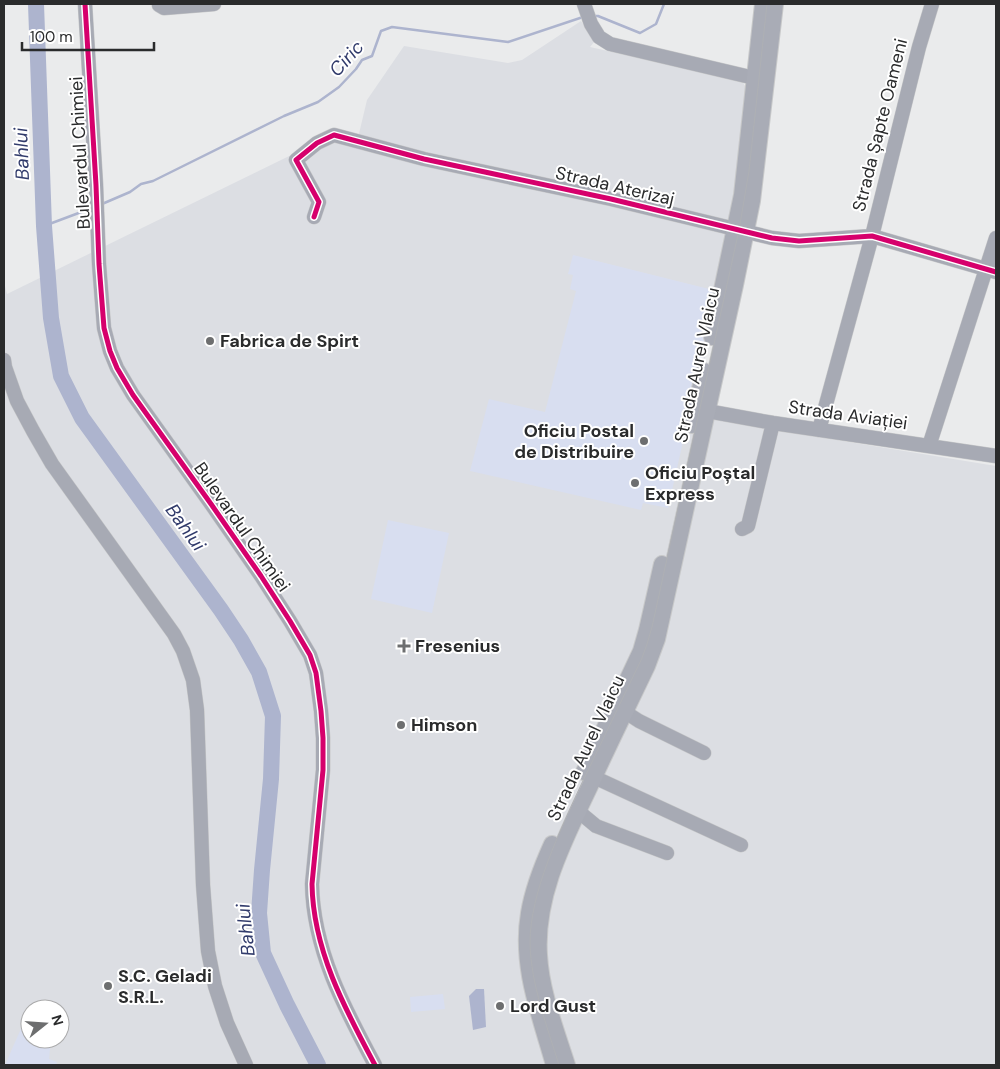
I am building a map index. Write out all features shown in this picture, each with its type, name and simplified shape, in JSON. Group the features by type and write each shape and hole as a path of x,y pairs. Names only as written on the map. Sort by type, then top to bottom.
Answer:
{"main road":[{"name":"Strada Aurel Vlaicu","path":"566,1065 543,982 539,957 539,928 546,890 578,811 589,775 606,731 647,666 657,638 701,410 740,230 756,173 763,4"},
{"name":"Strada Aurel Vlaicu","path":"761,78 775,4"},
{"name":"Strada Aurel Vlaicu","path":"554,1065 529,976 527,947 529,913 540,872 568,805 589,775"}],"street":[{"name":"Bulevardul Chimiei","path":"85,4 99,264 104,328 110,351 117,368 133,395 211,504 285,613 310,655 316,673 324,738 323,770 312,884 315,923 324,955 338,992 375,1065"},
{"path":"159,4 164,8 214,4"},
{"name":"Strada Șapte Oameni","path":"819,430 872,236 919,47 932,4"},
{"path":"585,6 591,24 599,37 610,44 761,78"},
{"name":"Strada Aterizaj","path":"314,217 319,202 296,160 317,144 334,136 424,159 611,199 772,238 799,241 872,236 991,271"},
{"path":"929,446 991,271 996,238"},
{"path":"4,360 17,400 52,464 174,634 183,651 193,680 198,710 202,865 208,951 215,986 227,1023 246,1065"},
{"name":"Strada Aviației","path":"701,410 773,423 996,456"},
{"path":"742,529 748,526 773,423"},
{"path":"620,709 639,721 704,753"},
{"path":"589,775 741,845"},
{"path":"578,811 596,826 666,853"}],"shaded area":[{"path":"581,21 595,41 590,47 742,81 754,100 737,169 726,278 691,412 776,430 996,466 996,1065 4,1065 4,282 7,294 332,135 357,142 367,100 404,46 508,63 522,60"},
{"path":"573,255 717,291 668,508 643,503 641,510 470,471 489,399 545,412 576,291 570,289 573,275 568,274"},
{"path":"388,520 449,533 432,613 371,599"},
{"path":"476,989 484,989 486,1027 473,1030 469,996"},
{"path":"443,994 445,1009 411,1012 410,997"},
{"path":"20,1031 20,1049 50,1049 49,1059 57,1062 56,1065 5,1065"}],"waterway":[{"name":"Bahlui","path":"36,4 44,226 51,318 61,376 82,418 221,610 259,672 273,716 271,779 259,913 263,953 318,1065"},
{"name":"Ciric","path":"593,16 598,16 640,33 656,24 664,4"},
{"name":"Ciric","path":"102,204 284,116 318,102 339,87 362,60 372,56 381,31 392,27 508,42 583,17"},
{"name":"Ciric","path":"44,226 92,208"}],"tram line":[{"path":"559,1065 540,1005 533,974 530,943 531,923 541,883 556,842 642,658 652,627 739,230 749,171 767,4"}],"cycle path":[{"path":"85,4 99,264 104,328 110,351 117,368 133,395 261,576 310,655 316,673 323,738 323,770 312,884 314,908 324,956 342,1001 375,1065"},
{"path":"314,217 319,202 296,160 317,143 334,135 424,159 611,199 772,238 799,241 872,236 996,272"}],"place":[{"name":"Fabrica de Spirt","path":"210,341"},
{"name":"Oficiu Postal de Distribuire","path":"644,441"},
{"name":"Oficiu Poștal Express","path":"635,483"},
{"name":"Fresenius","path":"404,646"},
{"name":"Himson","path":"401,725"},
{"name":"S.C. Geladi S.R.L.","path":"108,986"},
{"name":"Lord Gust","path":"500,1006"}]}
